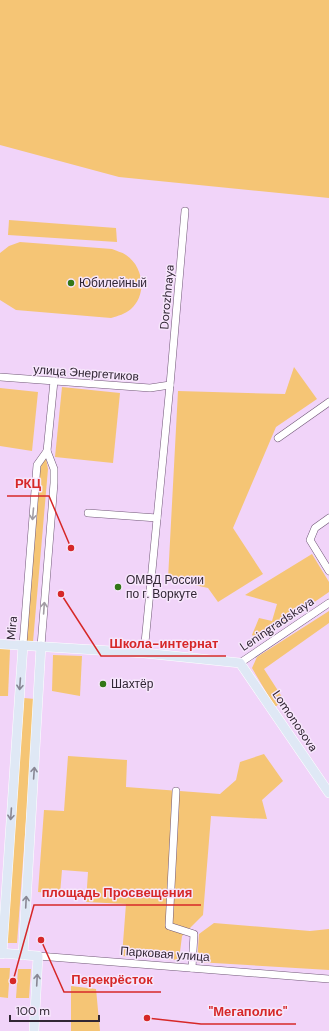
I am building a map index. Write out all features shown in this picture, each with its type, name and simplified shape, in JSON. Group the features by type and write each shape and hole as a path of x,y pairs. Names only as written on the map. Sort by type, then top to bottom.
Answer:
{"main road":[{"name":"Leningradskaya","path":"0,644 144,653 240,664"},
{"name":"Mira","path":"1,954 23,645"},
{"name":"Mira","path":"23,955 41,646"},
{"name":"Lomonosova","path":"240,664 329,793"},
{"name":"Парковая улица","path":"1,954 38,956"},
{"path":"34,1031 38,956"}],"street":[{"name":"Dorozhnaya","path":"144,653 158,518 185,211"},
{"name":"улица Энергетиков","path":"0,377 150,388 170,385"},
{"name":"Mira","path":"41,646 54,483 54,469 47,451 54,382"},
{"path":"278,438 329,402"},
{"name":"Mira","path":"23,645 37,465 47,451"},
{"path":"88,513 158,518"},
{"path":"329,518 315,528 310,540 329,571"},
{"name":"Leningradskaya","path":"240,664 329,603"},
{"path":"176,791 169,926 194,934 192,968"},
{"name":"Парковая улица","path":"38,956 329,978"}],"shaded area":[{"path":"0,0 329,0 329,198 119,177 0,145"},
{"path":"9,220 116,228 117,242 8,235"},
{"name":"Юбилейный","path":"20,242 112,249 123,253 132,260 140,274 140,296 131,309 124,314 111,318 16,310 0,300 0,253 9,246"},
{"path":"294,367 317,399 276,427 233,528 263,574 218,602 208,588 168,579 178,391 285,394"},
{"path":"62,387 120,393 113,463 55,457"},
{"path":"0,388 38,392 32,451 0,446"},
{"path":"45,453 48,469 33,642 25,641 39,465"},
{"path":"312,554 329,582 329,592 259,640 252,635 259,618 272,621 277,604 245,595"},
{"path":"329,611 329,623 264,669 284,700 275,707 252,668 257,657"},
{"path":"0,648 10,649 8,696 0,696"},
{"path":"53,655 82,656 80,696 52,691"},
{"path":"24,698 35,699 17,943 6,943"},
{"path":"264,754 283,781 262,800 267,819 211,816 203,915 182,936 179,960 122,956 126,904 86,902 88,872 62,870 60,894 38,892 44,810 64,811 68,756 127,760 126,787 220,794 236,780 240,762"},
{"path":"214,923 310,931 329,929 329,970 197,962 199,934"},
{"path":"0,968 10,968 8,998 0,997"},
{"path":"18,969 31,969 29,998 16,998"},
{"path":"71,986 96,989 100,1031 71,1031"}],"place":[{"name":"Юбилейный","path":"71,283"},
{"name":"РКЦ","path":"71,548"},
{"name":"ОМВД России по г. Воркуте","path":"118,587"},
{"name":"Школа-интернат","path":"61,594"},
{"name":"Шахтёр","path":"103,684"},
{"name":"Перекрёсток","path":"41,940"},
{"name":"площадь Просвещения","path":"13,981"},
{"name":"\"Мегаполис\"","path":"147,1018"}]}
